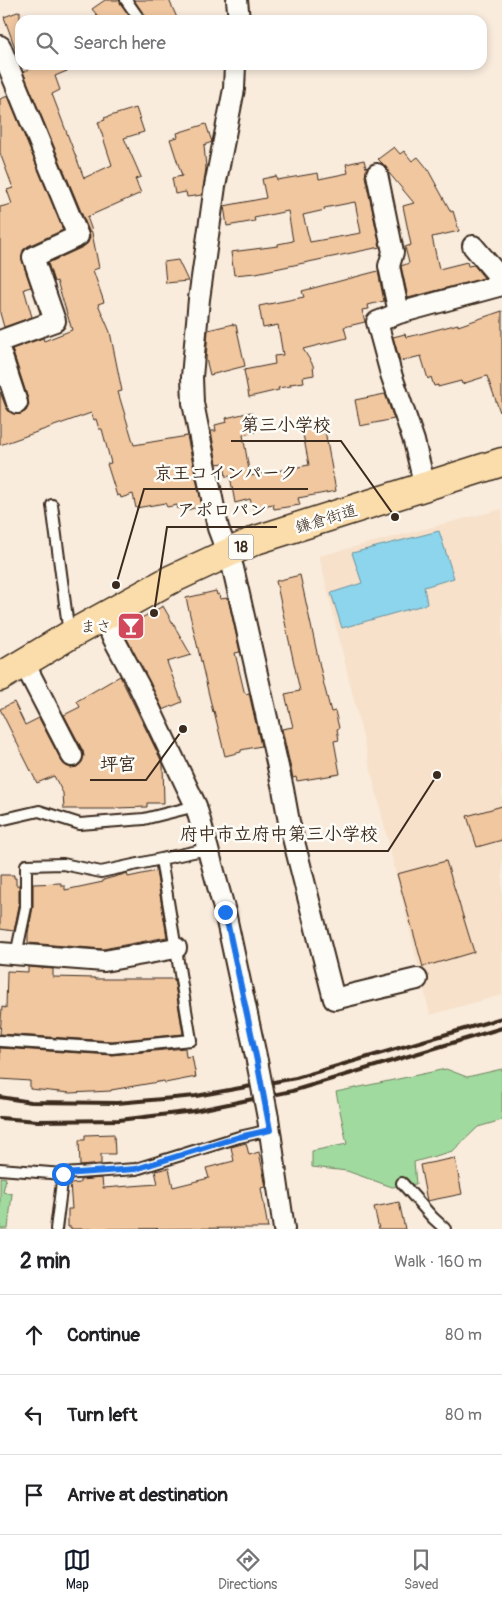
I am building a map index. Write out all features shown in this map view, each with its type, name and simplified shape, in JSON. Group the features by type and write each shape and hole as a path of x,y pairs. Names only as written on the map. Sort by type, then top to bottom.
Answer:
{"main road":[{"name":"鎌倉街道","path":"0,677 70,635 170,580 256,540 502,462"}],"street":[{"path":"237,0 238,15"},
{"path":"0,46 5,76 78,236 33,257 55,321 0,340"},
{"path":"236,70 234,89 215,186 200,290 192,377 193,403 212,501 218,528 233,568 289,822 334,999 417,980"},
{"path":"377,174 393,252 389,266 399,313"},
{"path":"473,246 502,280"},
{"path":"425,487 414,441 391,374 377,322 399,313 502,285"},
{"path":"0,351 17,403"},
{"path":"102,617 139,686 196,806 225,912 257,1061 269,1124 284,1229"},
{"path":"24,663 72,756"},
{"path":"4,954 104,961 176,948"}],"lane":[{"path":"126,0 136,15"},
{"path":"52,506 70,635"},
{"path":"0,820 39,811 80,824 144,819 196,806"},
{"path":"4,954 26,907 26,865 63,864 101,872 207,849"},
{"path":"0,1041 112,1048 191,1040 161,859"},
{"path":"0,1169 63,1174 136,1169 239,1137 269,1124"},
{"path":"56,1229 63,1174"},
{"path":"402,1184 445,1229"}],"shaded area":[{"path":"502,509 502,995 430,1015 319,556"}],"green space":[{"path":"446,1069 467,1077 502,1069 502,1120 478,1127 453,1151 414,1162 416,1184 392,1187 347,1171 312,1167 312,1151 347,1144 336,1092"},
{"path":"0,1177 6,1178 3,1192 12,1194 8,1229 0,1229"}],"water":[{"path":"439,531 454,578 424,587 427,604 342,628 331,593 362,583 352,553"}],"building":[{"path":"105,0 119,0 129,15 97,15 92,9"},
{"path":"134,0 169,0 176,15 144,15"},
{"path":"20,11 20,15 15,15 15,48 4,17"},
{"path":"28,70 69,70 55,76 60,90 52,94 84,178 112,165 98,122 105,120 104,118 136,108 144,132 124,138 141,177 135,179 141,193 87,217 99,268 93,270 104,302 98,304 110,332 122,391 118,392 134,445 187,436 202,506 187,510 186,507 178,509 177,505 167,507 165,503 136,508 133,494 121,498 120,495 117,496 107,464 111,463 102,429 99,429 96,419 94,420 91,413 0,445 0,392 6,407 14,414 21,414 26,411 29,405 12,349 43,338 44,341 72,330 57,281 54,282 48,263 83,247 88,243 90,237 23,72"},
{"path":"8,96 63,230 23,250 22,260 31,287 24,289 32,317 4,327 0,313 0,207 12,204 7,190 13,188 0,153 0,99"},
{"path":"206,124 212,142 204,145 206,168 202,195 187,197 186,192 175,194 172,178 182,176 170,139 178,137 177,133"},
{"path":"394,147 400,154 404,151 412,161 418,157 427,168 451,212 453,211 459,231 432,237 439,269 467,262 468,266 474,265 484,278 408,298 401,266 409,263 405,247 411,245 403,206 414,203 378,159"},
{"path":"364,160 366,168 368,167 365,176 380,247 256,273 234,275 231,252 278,246 278,244 293,241 288,211 254,218 255,221 227,226 224,206 266,198 262,179 276,176 277,180 318,173 319,179 348,173 346,164","holes":["355,202 361,233 310,242 303,215 325,210 324,208"]},
{"path":"178,260 188,281 166,283 164,262"},
{"path":"378,271 384,301 368,305 369,309 362,310 365,322 344,327 347,338 303,349 313,365 314,375 303,377 304,382 290,384 291,386 278,388 279,390 249,397 244,370 275,364 274,356 283,355 278,325 263,328 259,306 304,297 302,291"},
{"path":"502,311 502,412 500,412 487,376 462,384 461,381 438,387 438,385 434,386 431,377 428,379 421,356 400,361 393,337 405,334 406,337 458,324 458,326"},
{"path":"233,324 236,325 245,366 210,375 206,359 208,330"},
{"path":"385,394 394,419 360,426 355,400"},
{"path":"251,412 256,432 243,435 250,476 309,465 302,429 324,425 336,491 298,498 300,505 274,509 273,504 253,508 250,499 235,503 230,476 226,477 224,463 217,464 211,431 216,431 215,425 227,422 226,418"},
{"path":"300,575 324,685 331,712 335,711 339,728 337,729 339,740 334,741 340,774 297,781 296,777 293,778 282,729 293,727 285,694 300,691 276,581"},
{"path":"216,591 220,599 228,598 240,652 235,653 244,691 246,694 249,693 261,746 225,756 186,598"},
{"path":"163,606 191,655 167,662 182,702 163,710 122,629"},
{"path":"120,676 163,764 164,803 147,803 147,807 116,809 64,809 63,793 54,776 37,783 0,709 14,702 25,725 39,718 62,762 71,768 77,767 82,762 83,751 64,715 80,707 77,701"},
{"path":"502,806 502,840 477,847 467,816"},
{"path":"446,861 474,952 423,967 397,874"},
{"path":"156,871 167,937 103,949 28,943 33,907 33,884 61,883 61,886 65,886 65,890 103,882 103,880 127,873 128,877"},
{"path":"0,875 14,875 16,885 19,885 19,906 14,931 0,929"},
{"path":"28,967 53,969 53,977 174,979 183,1034 112,1041 0,1034 2,1007 6,1008 7,971 28,972"},
{"path":"0,1048 112,1055 185,1048 186,1057 192,1056 196,1077 111,1091 70,1093 30,1089 30,1081 0,1079"},
{"path":"114,1134 115,1154 101,1154 101,1164 80,1166 79,1140 85,1140 85,1135"},
{"path":"246,1143 249,1155 259,1152 266,1187 261,1188 268,1228 71,1229 71,1227 68,1227 68,1209 72,1209 70,1184 80,1183 80,1180 102,1178 103,1188 158,1184 155,1171 169,1168 173,1187 209,1178 206,1168 234,1161 231,1147"},
{"path":"455,1158 462,1194 427,1201 420,1165"},
{"path":"399,1202 405,1229 379,1229 374,1207"}],"railway":[{"path":"0,1097 31,1102 117,1103 196,1096 296,1078 502,1018"},
{"path":"0,1118 38,1121 119,1120 194,1111 292,1091 502,1028"}],"place":[{"name":"第三小学校","path":"395,517"},
{"name":"京王コインパーク","path":"116,585"},
{"name":"アポロパン","path":"154,613"},
{"name":"まさ","path":"131,626"},
{"name":"坪宮","path":"183,729"},
{"name":"府中市立府中第三小学校","path":"437,775"}],"route":[{"path":"63,1174 136,1169 239,1137 270,1130 225,912"}]}
